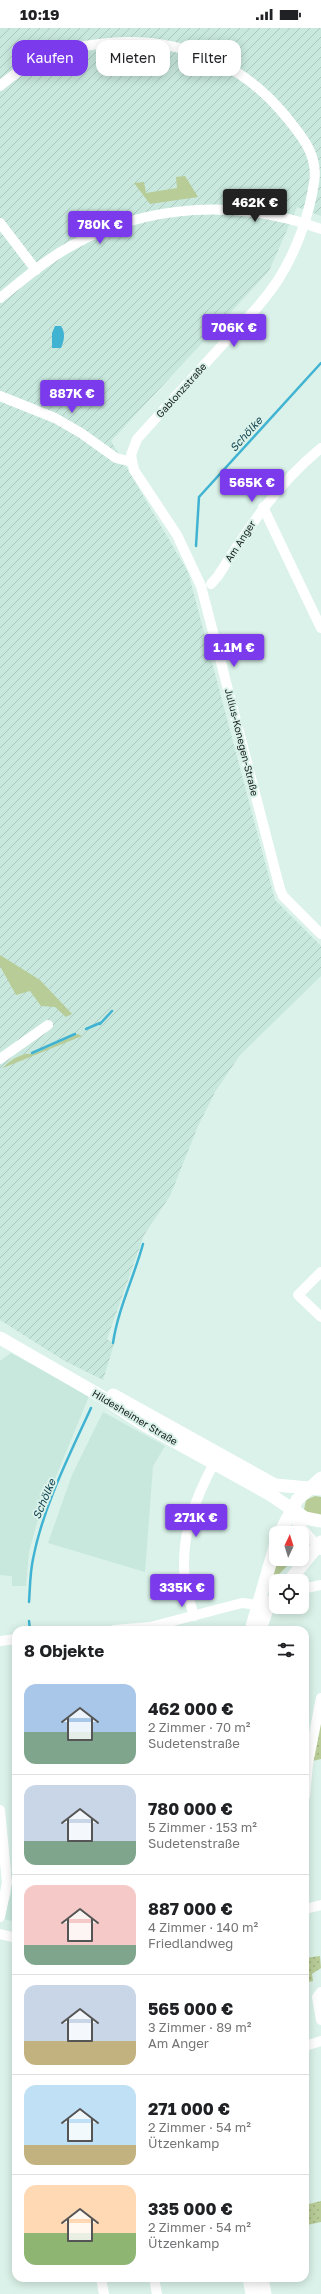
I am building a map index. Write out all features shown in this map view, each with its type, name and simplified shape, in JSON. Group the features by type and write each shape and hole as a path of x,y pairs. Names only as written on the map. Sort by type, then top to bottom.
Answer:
{"main road":[{"name":"Hildesheimer Straße","path":"0,1330 267,1482 282,1487 315,1488"},
{"name":"Hildesheimer Straße","path":"0,1338 104,1398 143,1424 271,1495 305,1518 321,1521"},
{"path":"283,1526 291,1508 315,1488 321,1478"},
{"path":"295,1574 320,1546"},
{"path":"261,1626 267,1605 263,1585 269,1566"},
{"path":"254,1626 267,1605"},
{"path":"250,2282 252,2294"},
{"path":"263,2282 265,2294"}],"street":[{"name":"Gablonzstraße","path":"0,86 42,57 71,44 99,38 124,35 161,37 190,45 234,67 257,86 306,140 316,171 304,223 285,268 270,291 136,439 132,449 132,462"},
{"path":"0,298 36,270 71,246 124,223 166,213 209,209 231,209 257,212 304,223 321,229"},
{"path":"0,223 36,270"},
{"path":"0,396 55,418 81,433 116,458 132,462"},
{"name":"Am Anger","path":"211,584 218,576 263,507 287,479 321,448"},
{"name":"Julius-Konegen-Straße","path":"132,462 138,477 177,536 201,586 283,896 321,934"},
{"path":"263,507 321,628"},
{"path":"0,1059 48,1025"},
{"path":"321,1272 298,1295 321,1317"},
{"path":"194,1616 185,1582 184,1552 187,1528 198,1495 214,1463"},
{"path":"291,1508 292,1517 320,1546"},
{"path":"309,1588 321,1585"},
{"path":"154,1626 242,1603 267,1605"},
{"path":"0,1641 12,1640"},
{"path":"309,1763 312,1738 321,1698"},
{"path":"0,1810 7,1883 0,1917"},
{"path":"309,1907 321,1905"},
{"path":"0,1934 12,1937"},
{"path":"321,1992 317,1996 321,2020"},
{"path":"309,2045 321,2041"},
{"path":"102,2282 104,2294"},
{"path":"155,2282 157,2294"}],"shaded area":[{"path":"0,28 321,28 321,216 297,207 269,271 111,441 188,572 275,900 321,946 321,976 240,1055 215,1092 198,1126 170,1196 144,1235 107,1339 114,1344 103,1380 63,1360 0,1320"},
{"path":"11,1353 89,1396 37,1523 29,1552 26,1586 12,1586 12,1576 0,1575 0,1361"},
{"path":"103,1412 165,1446 153,1466 145,1572 48,1543 72,1475"},
{"path":"11,1872 12,1921 3,1919 11,1894"}],"green space":[{"path":"185,176 198,197 150,204 134,183 144,182 146,193 177,188 176,177"},
{"path":"0,955 40,980 72,1014 66,1017 55,1007 41,1006 30,991 16,995 0,966"},
{"path":"78,1034 82,1036 3,1068 16,1057 25,1054 33,1054"},
{"path":"315,1496 321,1497 321,1515 316,1517 304,1510 306,1500"},
{"path":"274,1566 287,1566 279,1574 272,1574"},
{"path":"321,1717 321,1759 313,1761"},
{"path":"320,1956 321,1968 312,1974 313,1981 309,1982 309,1957"},
{"path":"321,2201 321,2222 309,2225 309,2204"}],"water":[{"path":"55,326 61,326 64,331 64,340 61,348 52,348 52,333"}],"waterway":[{"name":"Schölke","path":"196,546 199,497 321,363"},
{"name":"Schölke","path":"100,1024 112,1011"},
{"path":"86,1029 100,1023"},
{"path":"32,1053 75,1034"},
{"name":"Schölke","path":"113,1343 122,1305 143,1244"},
{"name":"Schölke","path":"29,1602 32,1564 43,1520 66,1463 91,1408"},
{"name":"Schölke","path":"29,1621 30,1626"}]}
